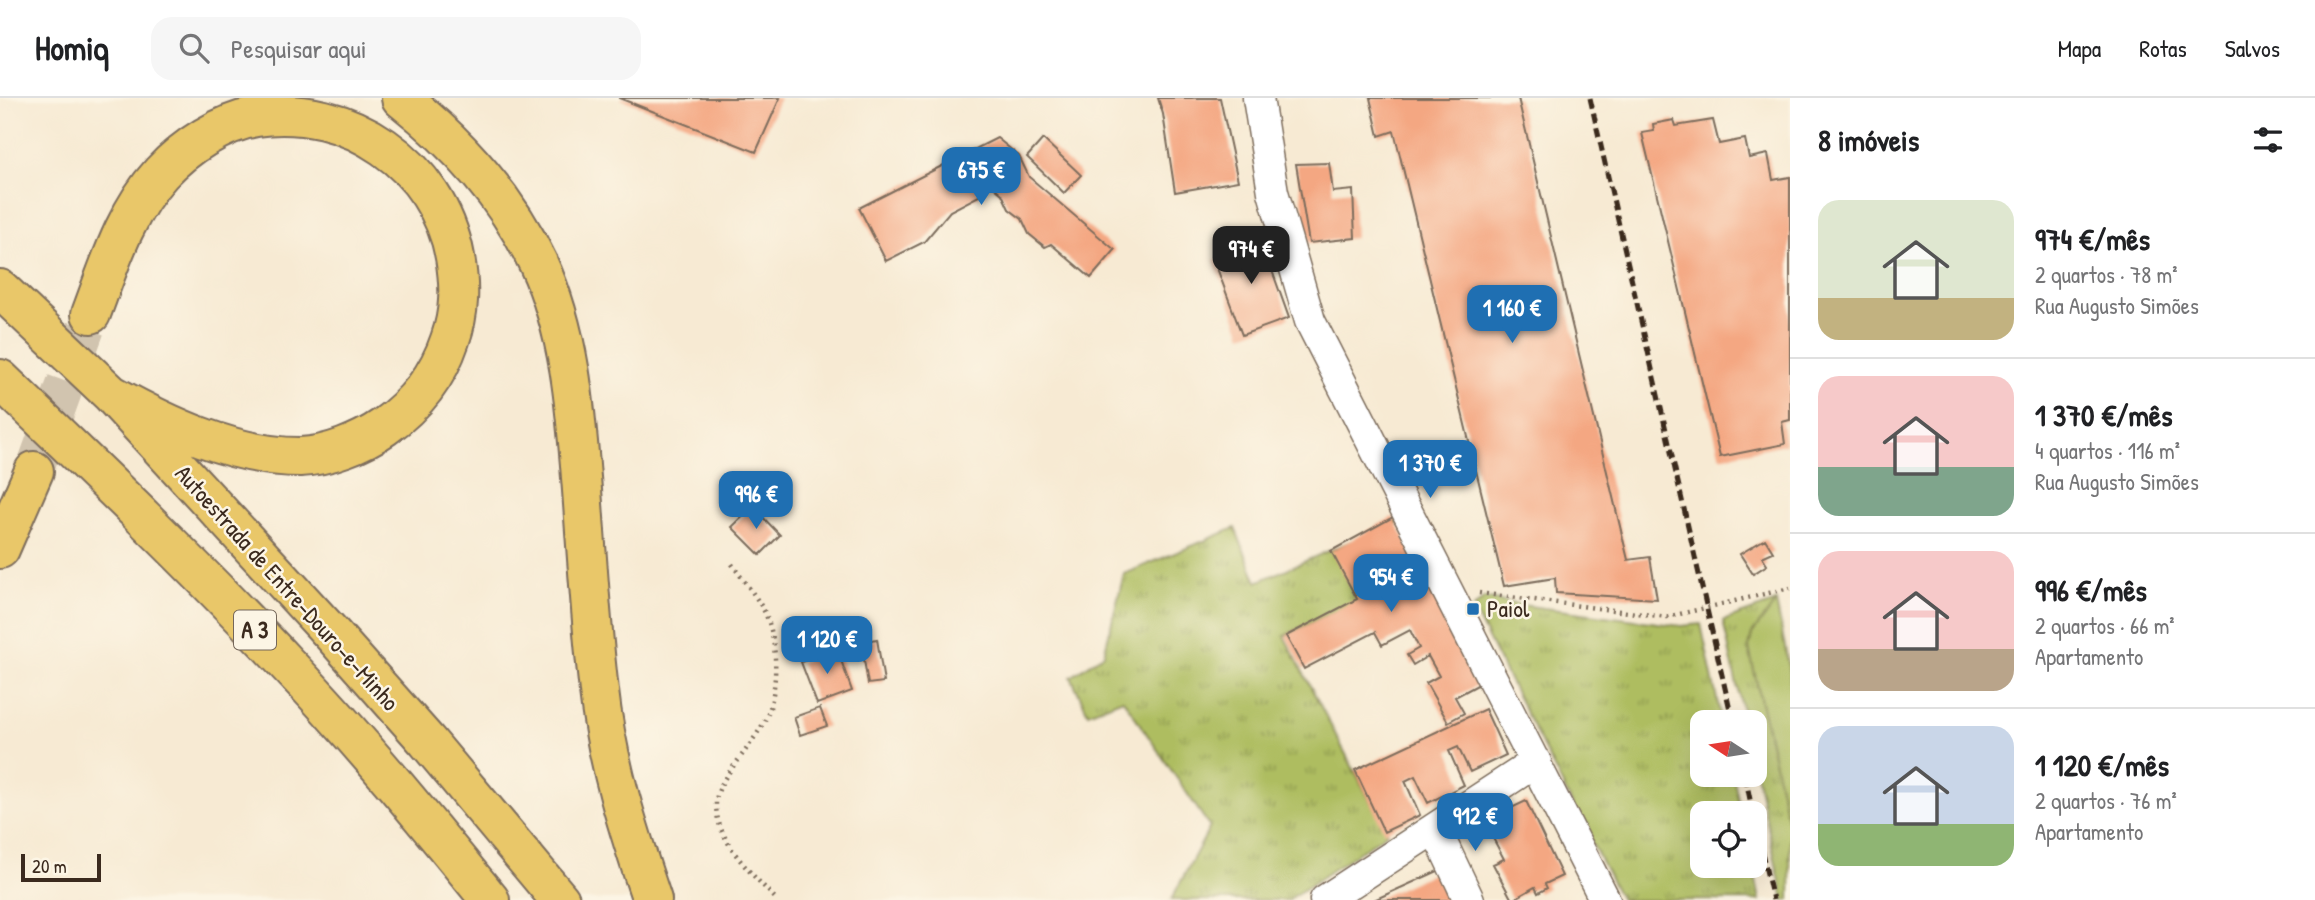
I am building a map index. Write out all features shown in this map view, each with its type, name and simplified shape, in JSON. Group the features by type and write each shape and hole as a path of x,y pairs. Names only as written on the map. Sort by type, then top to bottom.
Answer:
{"highway":[{"path":"401,98 460,150 495,192 519,227 538,265 558,317 577,422 599,694 620,800 652,900"},
{"path":"92,314 126,226 160,174 184,151 209,136 253,117 311,117 354,129 374,139 394,154 426,186 442,212 452,241 459,301 455,325 444,356 415,401 377,432 350,445 302,457 250,451 180,429 111,394"},
{"name":"Autoestrada de Entre-Douro-e-Minho","path":"0,289 111,394 427,741 560,900"},
{"name":"Autoestrada de Entre-Douro-e-Minho","path":"0,379 171,545 288,664 398,788 490,900"},
{"path":"0,549 34,471"}],"street":[{"path":"1258,98 1273,192 1310,321 1605,900"},
{"path":"1325,900 1536,762"},
{"path":"1435,828 1469,900"}],"path":[{"path":"732,564 764,610 773,642 774,677 771,705 760,730 722,785 716,801 720,826 731,846 750,872 777,900"},
{"path":"1447,589 1667,617 1790,587"}],"green space":[{"path":"1400,520 1360,599 1284,636 1387,833 1288,900 1171,900 1210,827 1123,699 1088,713 1071,677 1104,654 1124,574 1235,528 1257,582"},
{"path":"1484,598 1681,626 1701,624 1719,710 1690,710 1690,788 1736,788 1738,801 1690,801 1690,878 1755,878 1760,900 1621,900 1473,609"},
{"path":"1776,602 1752,634 1749,648 1763,710 1742,710 1723,621"},
{"path":"1776,602 1790,672 1790,831 1768,733 1768,710 1763,710 1749,648 1752,634"},
{"path":"1768,733 1790,831 1790,900 1784,900 1767,823 1767,801 1762,801 1759,788 1768,788"}],"building":[{"path":"619,98 780,98 756,152"},
{"path":"1158,98 1220,98 1238,181 1175,192"},
{"path":"1370,98 1518,98 1628,560 1650,557 1657,599 1556,593 1555,578 1504,586 1394,131 1379,136"},
{"path":"1674,120 1676,126 1713,120 1719,144 1745,139 1749,158 1768,154 1773,180 1790,177 1790,420 1782,422 1785,444 1720,457 1642,133 1654,131 1653,124"},
{"path":"997,138 1019,156 1029,177 1115,250 1091,278 1051,244 1045,247 1029,234 1022,219 1009,209 1002,194 990,184 979,196 950,211 924,242 886,261 859,208"},
{"path":"1043,139 1081,175 1064,193 1027,157"},
{"path":"1329,163 1333,192 1353,190 1355,238 1309,243 1296,164"},
{"path":"1259,234 1289,318 1242,335 1214,260 1236,251 1233,243"},
{"path":"753,507 780,535 760,555 732,527"},
{"path":"1393,517 1483,682 1455,697 1464,713 1448,722 1426,683 1439,676 1428,656 1413,665 1407,655 1419,648 1410,630 1382,645 1375,632 1304,669 1286,636 1357,599 1331,551"},
{"path":"1765,539 1773,552 1762,557 1767,565 1753,574 1740,554"},
{"path":"877,639 884,682 868,684 861,642"},
{"path":"837,649 852,691 817,704 801,662"},
{"path":"820,708 827,726 800,735 794,717"},
{"path":"1485,709 1506,755 1470,772 1458,747 1449,751 1464,785 1428,803 1415,776 1405,781 1420,815 1384,832 1355,770"},
{"path":"1526,801 1562,876 1545,884 1547,888 1538,893 1535,887 1512,900 1493,864 1504,859 1484,821"},
{"path":"1451,865 1468,900 1374,900"}],"tunnel":[{"path":"34,471 91,314"}],"railway":[{"path":"1590,98 1730,710"},
{"path":"1748,788 1750,801"},
{"path":"1767,874 1773,900"}],"place":[{"name":"Paiol","path":"1473,609"}]}
